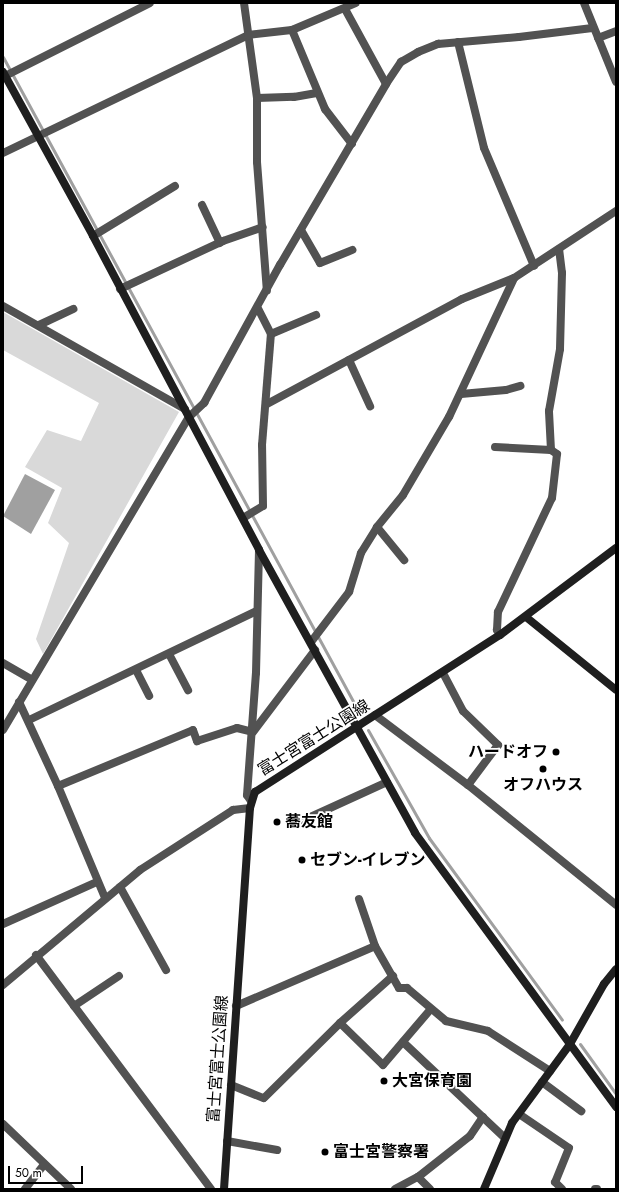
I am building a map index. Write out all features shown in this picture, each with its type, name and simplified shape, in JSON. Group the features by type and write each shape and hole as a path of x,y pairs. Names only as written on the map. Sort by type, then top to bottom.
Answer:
{"street":[{"path":"150,3 16,71 5,75 94,236 184,409 190,416 245,517 259,550 312,641 315,650 415,833 616,1107"},
{"path":"244,3 257,98 257,162 267,292"},
{"path":"3,153 248,35 292,30 345,9 356,3"},
{"path":"584,3 592,28 598,38 616,82"},
{"path":"345,9 386,84"},
{"path":"3,730 31,679 190,416 199,408 386,84 401,62 418,52 438,44 592,28"},
{"path":"292,30 317,93 325,109 352,144"},
{"path":"598,38 616,31"},
{"path":"458,42 484,148 534,266"},
{"path":"257,98 294,97 317,93"},
{"path":"94,236 175,186"},
{"path":"202,204 220,243"},
{"path":"267,404 462,299 514,278 616,212"},
{"path":"121,288 220,243 263,226"},
{"path":"301,230 320,264 353,250"},
{"path":"551,450 549,411 561,332 562,272 560,249"},
{"path":"312,641 349,592 361,553 378,527 403,495 461,394 514,278"},
{"path":"3,306 39,325 184,409"},
{"path":"245,517 263,506 262,445 267,404 271,334 258,308"},
{"path":"39,325 74,309"},
{"path":"271,334 316,315"},
{"path":"350,360 370,406"},
{"path":"461,394 506,390 520,386"},
{"path":"495,447 551,450 557,454 552,498 498,612 497,630 500,635"},
{"path":"378,527 404,560"},
{"name":"富士宮富士公園線","path":"224,1189 251,804 256,792 264,785 443,673 500,635 616,548"},
{"path":"3,985 140,870 233,810 251,804 247,795 253,732 259,550"},
{"path":"29,720 170,654 256,611"},
{"path":"526,617 616,690"},
{"path":"253,732 315,650"},
{"path":"170,654 188,690"},
{"path":"3,663 31,679"},
{"path":"136,670 148,696"},
{"path":"443,673 463,711 498,745 468,785"},
{"path":"19,702 29,720 58,786 105,898"},
{"path":"375,715 468,785 616,905"},
{"path":"58,786 193,730 197,741 237,728 253,732"},
{"path":"295,824 387,782"},
{"path":"3,924 97,882"},
{"path":"120,887 166,970"},
{"path":"359,899 375,946 399,988 407,988 430,1010 446,1021 488,1031 550,1071"},
{"path":"236,1006 375,946"},
{"path":"36,956 211,1189"},
{"path":"484,1189 505,1138 519,1114 570,1044 604,984 616,969"},
{"path":"74,1006 119,976"},
{"path":"231,1084 264,1098 340,1023 393,976"},
{"path":"340,1023 383,1065 430,1010"},
{"path":"403,1042 505,1138"},
{"path":"542,1082 581,1111"},
{"path":"519,1114 569,1148 556,1182 562,1189"},
{"path":"395,1189 418,1177 470,1136 482,1117"},
{"path":"3,1124 44,1165 71,1189"},
{"path":"227,1141 277,1150"},
{"path":"25,1189 44,1165"},
{"path":"418,1177 430,1189"}],"shaded area":[{"path":"3,312 179,412 43,654 36,639 69,543 48,523 62,488 25,467 47,430 81,441 99,403 3,350"},
{"path":"25,474 55,490 31,534 3,516"}],"waterway":[{"path":"3,57 360,714"},
{"path":"368,730 429,838 562,1020"},
{"path":"580,1044 616,1094"}],"place":[{"name":"ハードオフ","path":"556,752"},
{"name":"オフハウス","path":"543,769"},
{"name":"蕎友館","path":"277,822"},
{"name":"セブン-イレブン","path":"302,860"},
{"name":"大宮保育園","path":"384,1081"},
{"name":"富士宮警察署","path":"325,1152"}]}
